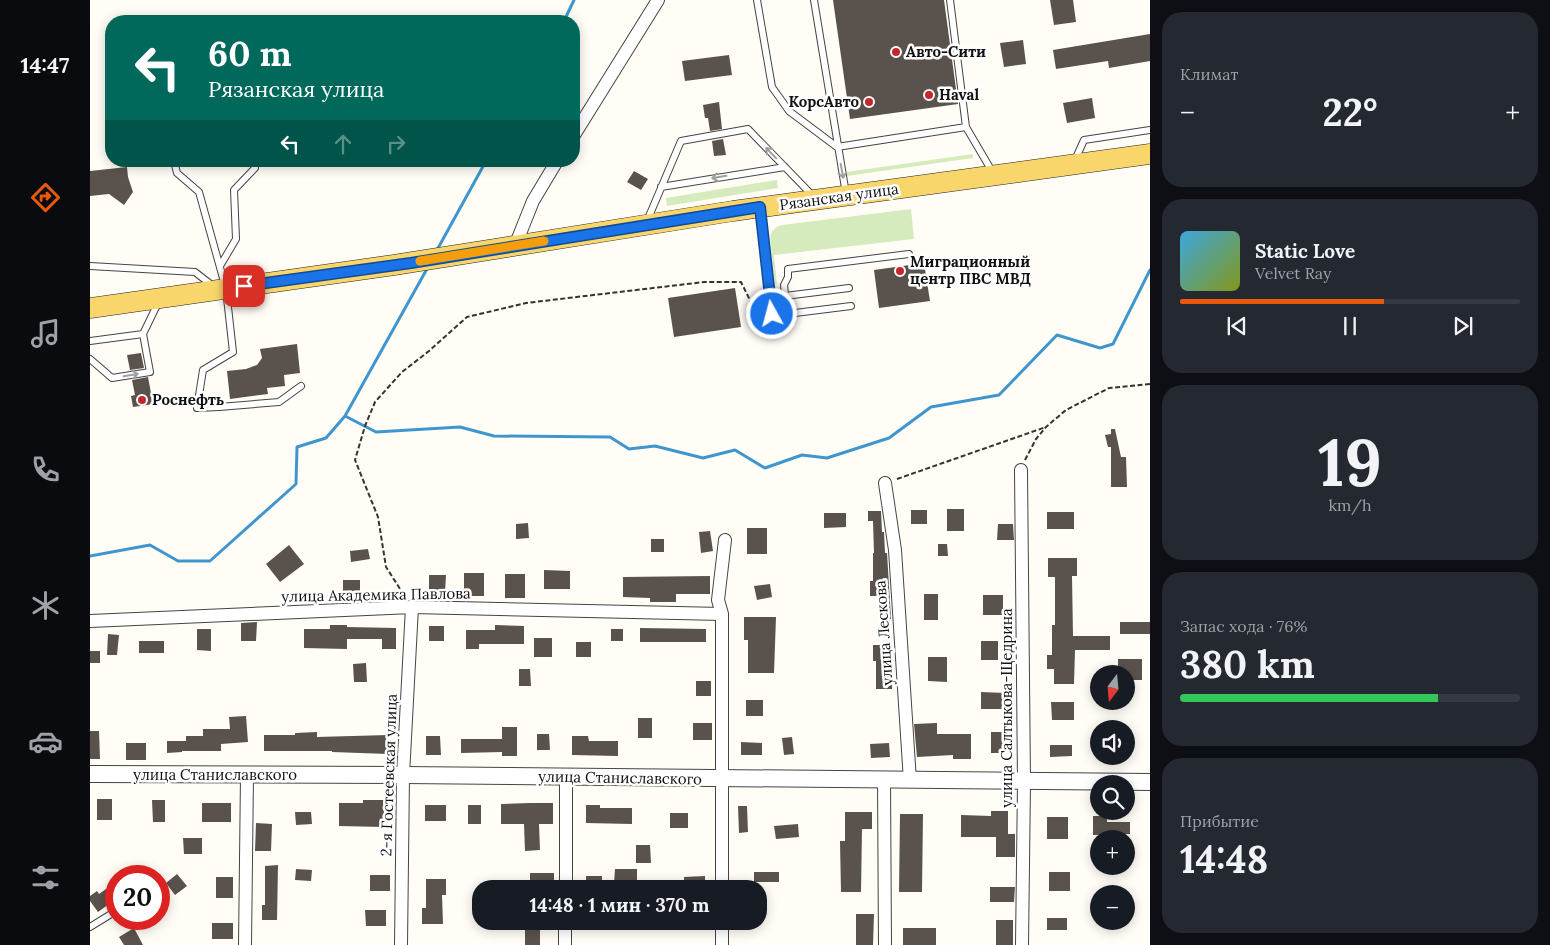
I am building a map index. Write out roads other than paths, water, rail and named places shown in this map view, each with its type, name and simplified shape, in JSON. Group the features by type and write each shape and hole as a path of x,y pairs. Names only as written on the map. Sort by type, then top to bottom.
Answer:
{"main road":[{"name":"Рязанская улица","path":"90,308 402,264 760,207 1150,154"}],"street":[{"path":"580,125 658,0"},
{"path":"515,246 533,201 554,167"},
{"name":"улица Салтыкова-Щедрина","path":"1021,470 1024,782 1022,945"},
{"name":"улица Лескова","path":"885,483 895,550 910,781"},
{"path":"722,880 722,614 718,600 725,540"},
{"name":"улица Академика Павлова","path":"90,621 412,607 722,614"},
{"name":"2-я Гостеевская улица","path":"401,945 403,775 412,607"},
{"name":"улица Станиславского","path":"90,774 1150,782"},
{"path":"245,945 247,775"},
{"path":"566,777 566,880"},
{"path":"884,780 885,945"},
{"path":"565,945 566,930"},
{"path":"722,930 722,945"}],"lane":[{"path":"757,0 772,87 789,111 837,147 966,127"},
{"path":"814,0 846,196"},
{"path":"950,0 966,127 994,176"},
{"path":"645,225 681,141 748,129 817,200"},
{"path":"1073,165 1084,140 1150,130"},
{"path":"175,167 177,174 199,192 220,266 233,352 203,370 197,408 279,402 301,386"},
{"path":"220,266 236,239 234,190 255,167"},
{"path":"661,187 785,167"},
{"path":"760,207 772,313 775,316 851,306"},
{"path":"787,314 784,285 788,277 788,269 909,254"},
{"path":"90,266 195,272 222,289"},
{"path":"785,296 849,288"},
{"path":"90,359 112,378 150,372 143,334 161,298"},
{"path":"90,341 143,334"},
{"path":"90,927 105,918"}],"waterway":[{"path":"567,15 574,0"},
{"path":"437,250 483,167"},
{"path":"345,416 428,267"},
{"path":"90,556 150,545 178,561 210,561 296,484 297,447 326,438 345,416 376,432 460,427 494,436 610,437 629,449 655,446 703,458 735,450 765,468 802,455 827,458 889,438 931,407 999,395 1057,335 1100,348 1113,344 1150,270"}],"place":[{"name":"Авто-Сити","path":"896,52"},
{"name":"Haval","path":"929,95"},
{"name":"КорсАвто","path":"869,102"},
{"name":"Миграционный центр ПВС МВД","path":"900,271"},
{"name":"Роснефть","path":"142,400"}]}
